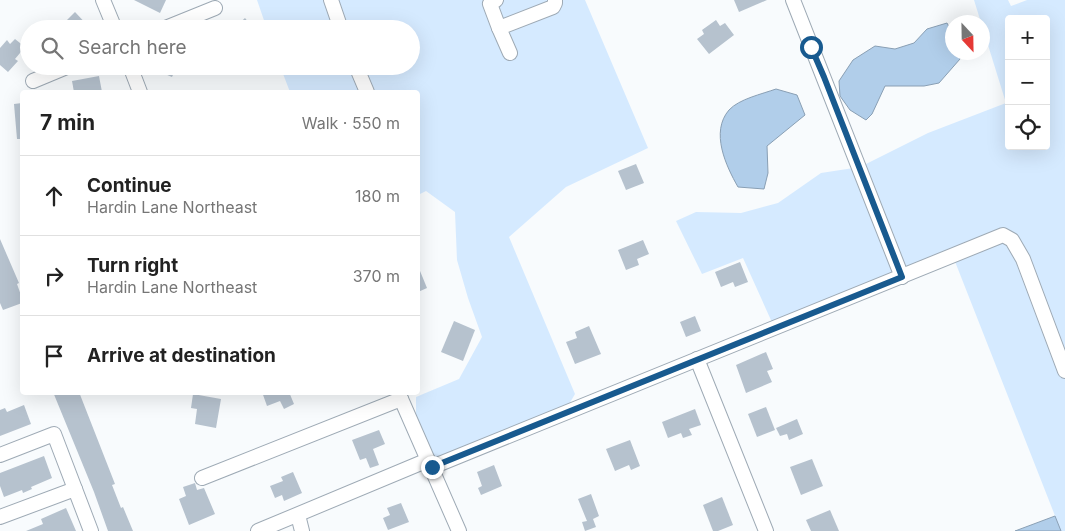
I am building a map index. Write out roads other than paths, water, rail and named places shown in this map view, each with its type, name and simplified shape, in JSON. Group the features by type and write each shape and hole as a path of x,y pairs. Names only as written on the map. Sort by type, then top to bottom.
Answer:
{"street":[{"path":"103,0 111,20"},
{"path":"331,0 339,20"},
{"path":"496,0 490,4 510,53"},
{"path":"500,28 553,6 555,0"},
{"path":"793,0 902,277"},
{"path":"186,20 215,8"},
{"path":"33,81 47,75"},
{"path":"133,75 139,90"},
{"path":"360,75 366,90"},
{"path":"258,531 697,359 1003,235 1012,240 1023,259 1065,372"},
{"path":"697,359 766,531"},
{"path":"202,478 400,396 458,531"},
{"path":"0,455 54,434 91,531"},
{"path":"0,517 75,489"},
{"path":"298,515 302,531"}]}
